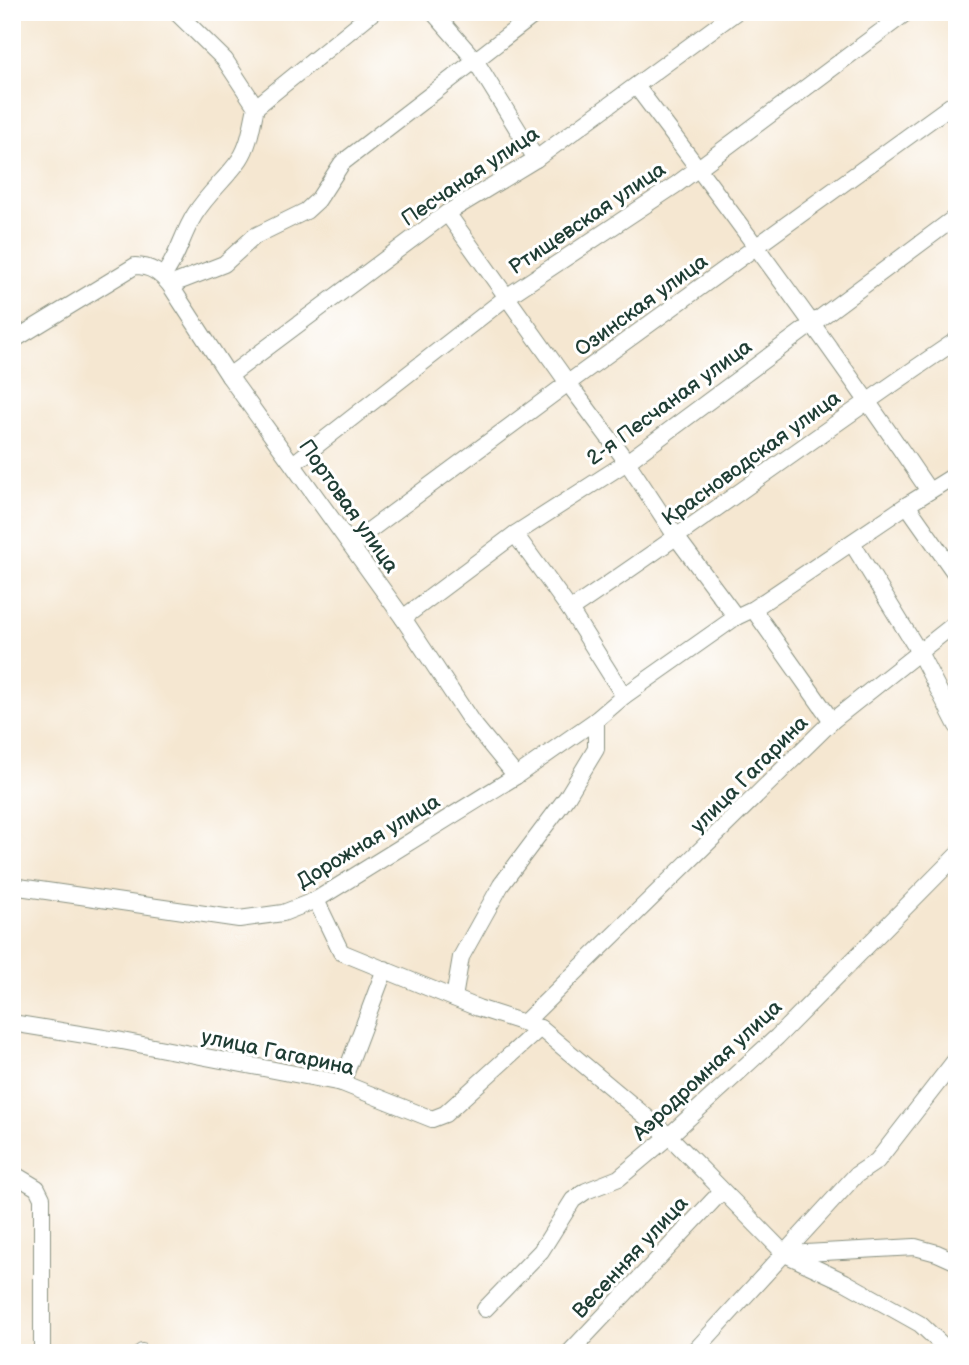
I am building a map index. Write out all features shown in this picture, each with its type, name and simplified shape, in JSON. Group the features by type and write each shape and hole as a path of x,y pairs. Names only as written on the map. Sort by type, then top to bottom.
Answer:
{"street":[{"path":"176,12 225,60 256,107"},
{"path":"167,280 182,239 204,199 240,160 256,107 373,12"},
{"path":"433,12 475,60 536,159"},
{"path":"12,341 135,266 143,266 167,280 224,264 255,236 306,211 318,201 342,163 538,12"},
{"name":"Песчаная улица","path":"229,376 447,213 536,159 736,12"},
{"name":"Ртищевская улица","path":"293,464 508,296 677,184 907,12"},
{"path":"636,86 758,247 810,323 868,400 929,491"},
{"name":"Озинская улица","path":"351,544 957,101"},
{"path":"447,213 627,461 677,538 736,617"},
{"name":"2-я Песчаная улица","path":"403,618 515,534 627,461 957,215"},
{"name":"Портовая улица","path":"167,280 229,376 403,618 471,721 516,776"},
{"name":"Красноводская улица","path":"570,610 677,538 868,400 957,341"},
{"name":"Дорожная улица","path":"12,886 239,919 283,913 316,900 516,776 736,617 753,609 957,474"},
{"path":"907,505 957,576"},
{"path":"515,534 570,610 624,696"},
{"path":"852,543 919,652 957,726"},
{"path":"753,609 832,721"},
{"name":"улица Гагарина","path":"12,1023 342,1083 436,1119 445,1114 832,721 957,622"},
{"path":"454,998 458,967 465,948 501,885 567,797 596,749 596,720"},
{"name":"Аэродромная улица","path":"485,1309 541,1251 573,1200 586,1191 619,1178 669,1136 777,1037 957,855"},
{"path":"316,900 339,949 350,957 385,968 478,1008 532,1025 669,1136 785,1254 845,1282 920,1324 951,1353"},
{"path":"342,1083 385,968"},
{"path":"693,1353 856,1175 877,1161 957,1058"},
{"path":"12,1172 37,1188 41,1194 42,1353"},
{"name":"Весенняя улица","path":"569,1353 722,1191"},
{"path":"785,1254 915,1247 957,1262"}]}
